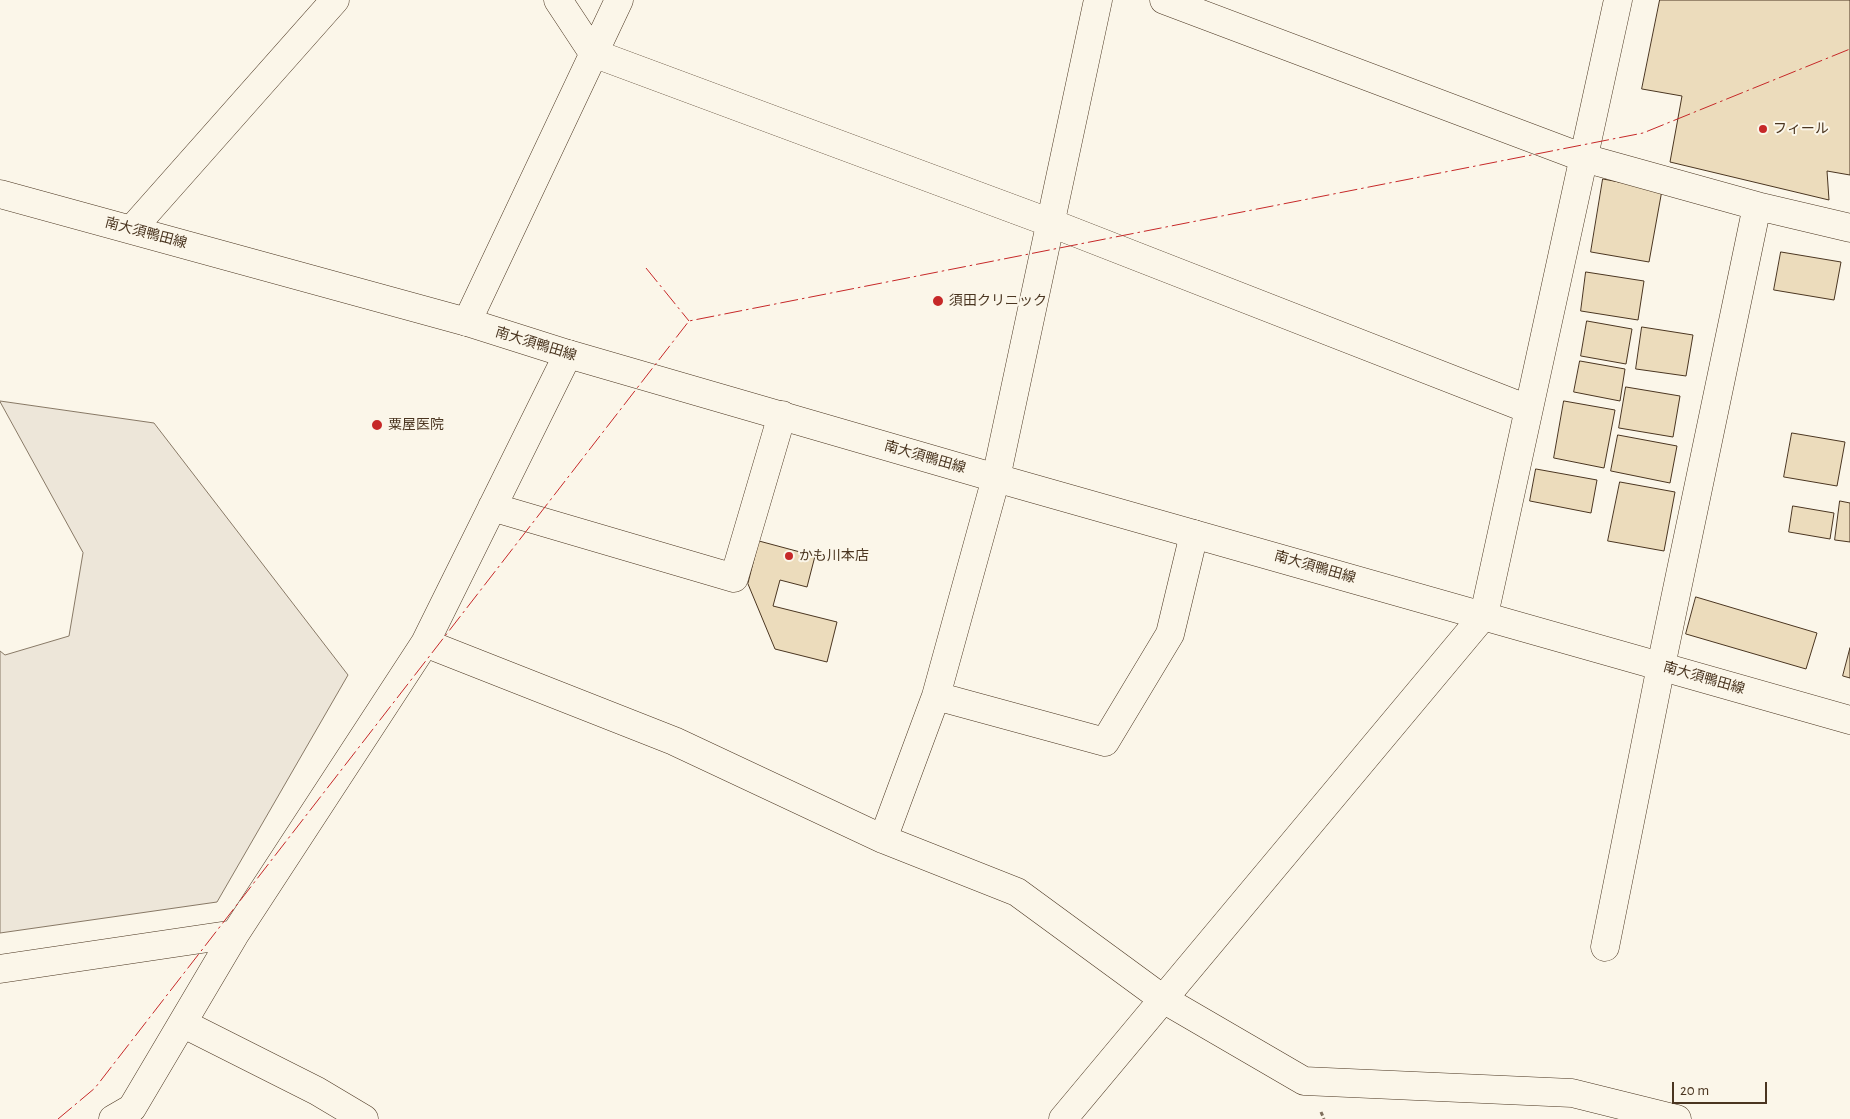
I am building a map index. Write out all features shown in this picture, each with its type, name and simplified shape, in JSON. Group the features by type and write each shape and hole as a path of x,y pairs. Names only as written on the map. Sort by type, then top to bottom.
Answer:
{"street":[{"path":"132,229 335,0"},
{"path":"558,0 593,53 1051,222 1528,409"},
{"path":"466,322 619,0"},
{"path":"883,839 936,696 996,478 1098,0"},
{"path":"1164,0 1584,158 1757,206 1850,228"},
{"path":"1063,1119 1484,615 1618,0"},
{"name":"南大須鴨田線","path":"0,194 466,322 568,354 996,478 1850,720"},
{"path":"1605,947 1661,666 1757,206"},
{"path":"112,1119 132,1108 184,1024 235,934 425,643 568,354"},
{"path":"492,507 734,578 782,415"},
{"path":"936,696 1105,742 1170,634 1194,534"},
{"path":"425,643 674,741 883,839 1016,892 1163,999 1304,1081 1572,1094 1677,1119"},
{"path":"0,969 235,934"},
{"path":"184,1024 317,1091 364,1119"}],"shaded area":[{"path":"0,401 154,423 348,675 217,902 0,933 0,651 5,655 69,636 83,553"}],"building":[{"name":"フィール","path":"1660,0 1850,0 1850,175 1827,171 1829,200 1670,162 1682,96 1642,89"},
{"path":"1603,179 1662,190 1649,262 1591,252"},
{"path":"1781,252 1841,262 1834,300 1774,290"},
{"path":"1586,272 1644,281 1638,320 1581,311"},
{"path":"1587,321 1632,329 1626,364 1581,356"},
{"path":"1642,327 1693,335 1686,376 1636,369"},
{"path":"1580,361 1625,369 1620,401 1574,392"},
{"path":"1626,387 1680,396 1673,437 1619,428"},
{"path":"1564,401 1615,410 1604,468 1554,458"},
{"path":"1792,433 1845,442 1837,486 1784,477"},
{"path":"1618,435 1677,446 1670,483 1611,471"},
{"path":"1536,469 1597,480 1591,513 1530,501"},
{"path":"1620,482 1675,492 1664,551 1608,541"},
{"path":"1840,501 1850,503 1850,542 1835,540"},
{"path":"1793,506 1834,513 1830,539 1789,532"},
{"path":"759,541 815,556 807,587 780,580 773,606 837,622 827,662 775,649 748,584"},
{"path":"1696,597 1817,633 1806,669 1686,634"},
{"path":"1850,648 1850,678 1843,676"}],"power":[{"path":"58,1119 95,1088 689,321 1643,133 1850,49"},
{"path":"646,268 689,321"}],"place":[{"name":"フィール","path":"1763,129"},
{"name":"須田クリニック","path":"938,301"},
{"name":"粟屋医院","path":"377,425"},
{"name":"かも川本店","path":"789,556"}]}
